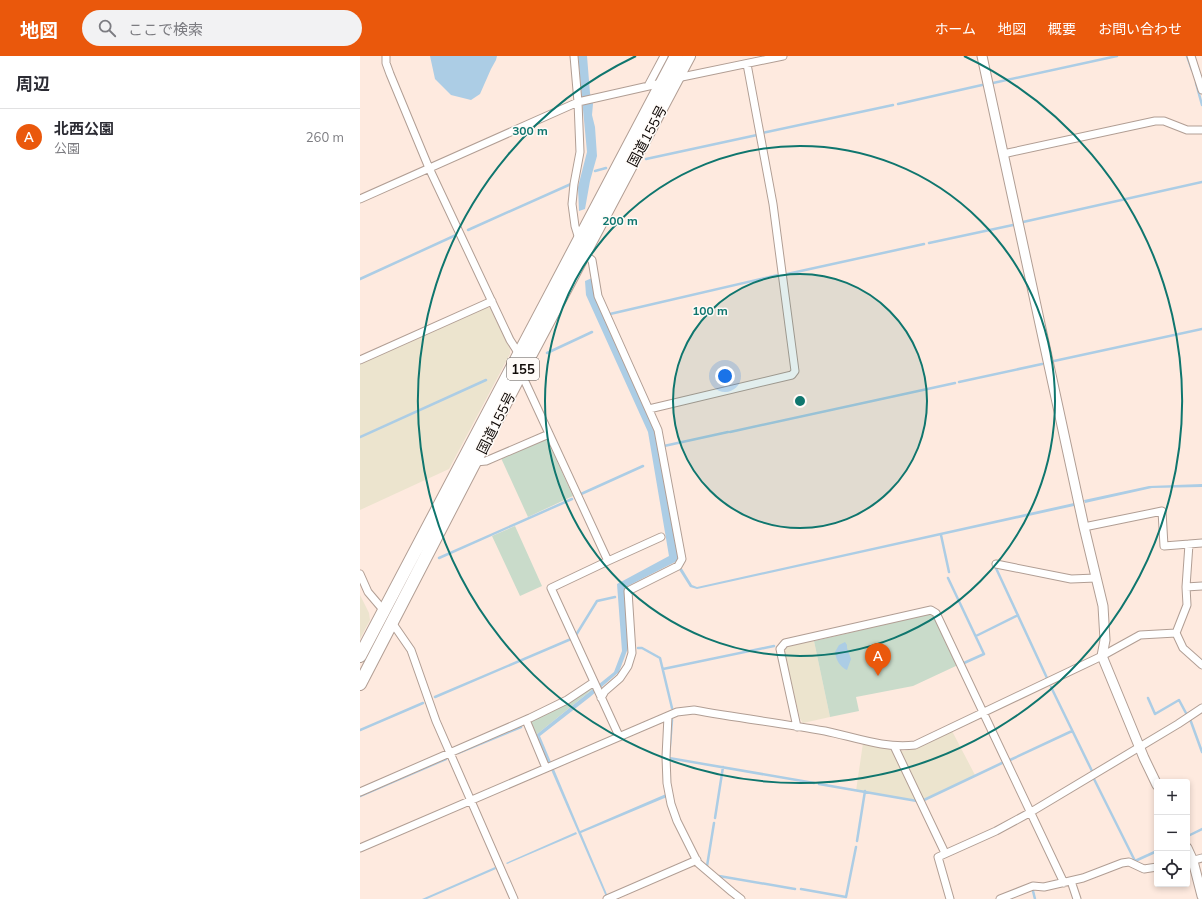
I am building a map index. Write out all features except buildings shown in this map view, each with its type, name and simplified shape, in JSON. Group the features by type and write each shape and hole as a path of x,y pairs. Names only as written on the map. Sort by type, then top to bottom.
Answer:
{"highway":[{"name":"国道155号","path":"360,656 676,56"},
{"name":"国道155号","path":"360,684 521,373 689,56"}],"street":[{"path":"386,56 386,63 390,74 430,168 510,340 519,354"},
{"path":"574,56 580,152 572,204 575,226 580,239"},
{"path":"648,86 664,56"},
{"path":"677,78 783,56"},
{"path":"982,56 1084,527 1103,606 1104,640 1102,656 1139,747 1154,779"},
{"path":"1191,56 1202,90"},
{"path":"649,409 792,376 795,371 773,204 748,64"},
{"path":"360,199 578,102 594,97 662,83"},
{"path":"1003,154 1155,121 1164,121 1187,130 1202,130"},
{"path":"360,792 526,720 566,700 597,689 605,691 620,678 628,666 632,653 628,591 670,568 678,566 682,559 658,430 598,296 592,260 584,254"},
{"path":"360,360 492,301"},
{"path":"521,373 608,561"},
{"path":"476,462 486,461 549,434"},
{"path":"1084,527 1162,511 1164,546 1202,543"},
{"path":"619,736 550,588 661,537"},
{"path":"1189,544 1186,587 1187,605 1176,633 1183,648 1202,665"},
{"path":"996,564 1071,579 1096,578"},
{"path":"360,574 368,592 384,610 411,650 436,721 472,800 514,899"},
{"path":"1186,587 1202,586"},
{"path":"797,727 780,649 785,643 931,610 936,613 1031,812 1077,899"},
{"path":"360,848 677,712 694,710 797,727 894,746 915,745 1102,656 1140,635 1176,633"},
{"path":"950,899 938,857 996,831 1031,812 1202,708"},
{"path":"668,716 666,757 667,783 671,804 677,821 698,863 741,899"},
{"path":"526,720 549,766"},
{"path":"894,746 945,853"},
{"path":"1189,851 1194,860 1202,896"},
{"path":"608,898 697,860"},
{"path":"1000,899 1033,886 1044,887 1068,882 1122,863 1129,862 1144,869 1154,867"}],"shaded area":[{"path":"485,307 490,308 510,349 510,354 449,469 360,510 360,363"},
{"path":"360,595 369,613 370,620 360,639"},
{"path":"814,641 830,717 803,723 800,719 784,651 788,646"},
{"path":"952,731 975,775 922,800 898,750 904,751 918,747"},
{"path":"863,743 895,750 920,802 856,791"}],"green space":[{"path":"544,439 547,440 573,496 528,517 501,458"},
{"path":"515,526 542,586 520,596 492,536"},
{"path":"930,614 934,616 958,665 913,686 856,697 859,711 830,717 814,641"},
{"path":"592,685 594,688 536,735 528,722"}],"water":[{"path":"430,56 497,56 480,94 471,100 451,95 435,79"},
{"path":"578,56 587,56 597,156 590,181 585,209 579,211 578,187 587,152"},
{"path":"592,278 656,429 679,560 624,588 628,648 619,672 540,736 580,831 666,794 667,797 581,833 609,899 607,899 536,735 614,672 622,651 617,584 669,556 648,432 586,295 585,281"},
{"path":"1202,484 1202,487 1152,488 1085,503 1084,500 1149,486"},
{"path":"1074,503 1074,506 697,589 690,587 678,568 681,567 692,585 697,587"},
{"path":"845,642 851,659 847,670 839,663 835,652 839,645"},
{"path":"576,832 577,834 507,864 506,863"},
{"path":"495,867 496,869 427,899 422,899"}],"waterway":[{"path":"993,83 1117,56"},
{"path":"1187,56 1192,70"},
{"path":"1196,83 1202,105"},
{"path":"898,104 982,85"},
{"path":"762,133 893,105"},
{"path":"646,159 757,135"},
{"path":"595,171 606,168"},
{"path":"1023,222 1202,182"},
{"path":"468,230 571,184"},
{"path":"929,243 1013,225"},
{"path":"360,279 456,235"},
{"path":"787,274 924,244"},
{"path":"610,314 778,275"},
{"path":"1054,361 1202,329"},
{"path":"547,353 592,332"},
{"path":"959,382 1042,364"},
{"path":"360,437 486,380"},
{"path":"730,432 955,383"},
{"path":"664,446 728,432"},
{"path":"581,494 643,466"},
{"path":"439,558 572,499"},
{"path":"941,535 949,572"},
{"path":"995,566 1047,678"},
{"path":"948,578 984,654 964,663"},
{"path":"576,635 597,601 615,597"},
{"path":"976,636 1018,615"},
{"path":"435,697 571,639"},
{"path":"663,669 774,646"},
{"path":"638,648 642,648 660,658 672,708"},
{"path":"1051,687 1092,771"},
{"path":"1148,698 1155,714 1179,700 1187,715"},
{"path":"360,730 423,703"},
{"path":"1190,719 1202,752"},
{"path":"672,720 669,758 814,783"},
{"path":"458,753 521,727"},
{"path":"1010,760 1072,731"},
{"path":"360,796 446,759"},
{"path":"924,800 1004,762"},
{"path":"715,818 723,767"},
{"path":"1093,777 1135,861 1154,852"},
{"path":"819,784 917,801"},
{"path":"857,841 865,791"},
{"path":"707,866 714,823"},
{"path":"1190,835 1202,829"},
{"path":"801,889 846,897 856,847"},
{"path":"719,876 795,889"},
{"path":"1033,891 1035,899"}],"place":[{"name":"北西公園","path":"878,676"}]}
